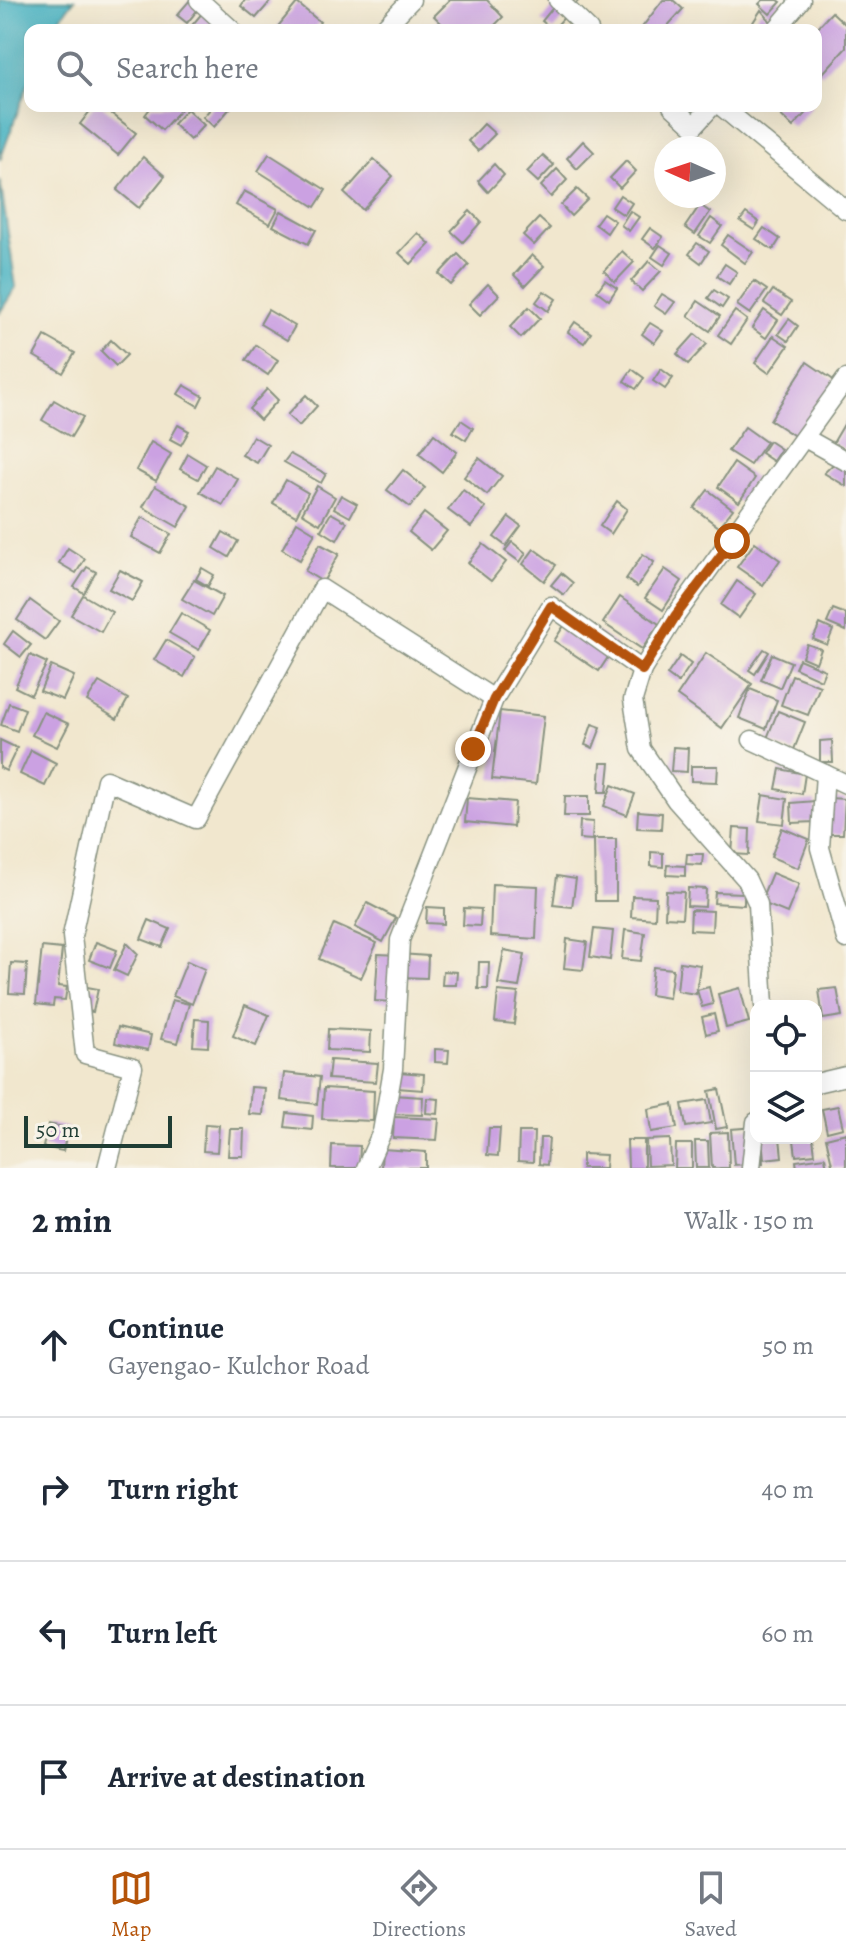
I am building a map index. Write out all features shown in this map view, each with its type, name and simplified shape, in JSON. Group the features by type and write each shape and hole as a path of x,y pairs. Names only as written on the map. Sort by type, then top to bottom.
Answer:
{"street":[{"path":"199,0 225,24"},
{"path":"388,24 411,0"},
{"path":"558,0 583,24"},
{"path":"781,24 801,0"},
{"path":"679,112 694,126 707,112"},
{"path":"728,112 846,210"},
{"path":"764,1000 758,904 747,880 676,800 641,749 633,700 642,670 676,615 846,379"},
{"path":"805,438 846,461"},
{"path":"107,1168 133,1067 85,1054 72,936 106,780 196,819 322,589 494,699"},
{"path":"366,1168 382,1132 393,1069 400,940 494,699 551,606 642,670"},
{"path":"752,740 846,784"},
{"path":"825,774 820,848 846,939"},
{"path":"822,1082 846,1076"},
{"path":"751,1168 754,1144"}],"water":[{"path":"0,0 74,0 56,24 24,24 24,94 0,160"},
{"path":"0,180 16,287 0,312"}],"building":[{"path":"190,0 200,7 187,23 177,15"},
{"path":"245,0 270,2 256,18 241,6"},
{"path":"450,0 487,0 503,17 496,24 442,24 434,16"},
{"path":"559,0 579,0 558,24 542,21"},
{"path":"663,0 673,0 683,9 669,24 645,24"},
{"path":"763,0 781,2 770,14 759,4"},
{"path":"297,3 320,22 318,24 280,24"},
{"path":"761,10 772,23 771,24 752,24"},
{"path":"203,12 214,24 193,24"},
{"path":"832,12 846,25 846,48 822,74 822,24"},
{"path":"89,112 110,112 136,133 118,155 80,124"},
{"path":"147,112 178,112 162,130 145,115"},
{"path":"184,112 190,112 204,125 190,140 173,124"},
{"path":"208,112 227,112 214,127 203,117"},
{"path":"777,112 807,112 793,127"},
{"path":"484,124 495,134 478,151 468,141"},
{"path":"583,141 594,152 577,169 567,158"},
{"path":"269,154 326,190 315,207 258,171"},
{"path":"543,155 554,165 538,182 527,172"},
{"path":"143,157 165,176 139,208 117,190"},
{"path":"374,159 393,176 363,210 344,193"},
{"path":"626,161 636,171 620,188 610,178"},
{"path":"494,164 504,175 488,192 478,181"},
{"path":"557,169 567,180 551,197 541,186"},
{"path":"577,189 588,199 571,216 561,205"},
{"path":"244,191 278,209 270,224 236,205"},
{"path":"620,195 632,203 624,215 612,207"},
{"path":"698,208 710,212 695,234 685,227"},
{"path":"281,211 316,230 308,244 273,226"},
{"path":"470,211 481,222 463,242 451,231"},
{"path":"630,211 639,217 629,231 621,225"},
{"path":"603,213 615,221 607,233 595,224"},
{"path":"746,213 759,222 754,230 740,221"},
{"path":"539,218 550,228 534,245 523,235"},
{"path":"711,218 722,226 710,243 699,236"},
{"path":"650,228 663,237 655,248 642,239"},
{"path":"764,228 780,239 773,250 756,239"},
{"path":"418,233 430,244 411,264 399,253"},
{"path":"728,235 753,252 745,263 721,245"},
{"path":"697,243 709,251 701,263 689,254"},
{"path":"660,245 672,253 664,265 652,257"},
{"path":"622,251 634,262 615,282 604,271"},
{"path":"458,254 469,265 451,285 439,274"},
{"path":"532,255 544,266 525,286 514,275"},
{"path":"649,261 661,271 642,291 631,281"},
{"path":"725,264 737,272 729,284 717,276"},
{"path":"605,280 617,288 609,300 597,291"},
{"path":"754,281 767,290 750,314 737,305"},
{"path":"488,284 499,295 480,315 469,304"},
{"path":"714,290 728,299 722,308 708,298"},
{"path":"773,290 791,302 782,315 764,303"},
{"path":"544,291 556,299 548,311 536,302"},
{"path":"662,294 675,302 666,314 654,306"},
{"path":"698,301 720,316 710,331 688,316"},
{"path":"529,307 540,318 521,338 510,327"},
{"path":"268,310 295,326 287,340 260,324"},
{"path":"764,310 778,320 766,338 752,328"},
{"path":"735,311 747,320 731,344 718,335"},
{"path":"789,319 798,326 788,341 778,334"},
{"path":"575,322 591,333 584,343 568,332"},
{"path":"650,323 663,331 654,343 642,334"},
{"path":"695,334 707,344 688,364 677,354"},
{"path":"45,336 75,353 63,373 34,356"},
{"path":"773,336 788,346 769,373 755,363"},
{"path":"111,340 127,355 116,366 101,351"},
{"path":"256,345 278,360 268,375 246,360"},
{"path":"807,362 838,383 801,440 770,420"},
{"path":"632,369 644,378 636,389 624,381"},
{"path":"661,369 673,378 665,389 653,381"},
{"path":"184,385 203,396 198,406 178,394"},
{"path":"267,389 278,400 260,420 249,409"},
{"path":"306,395 317,406 299,426 287,415"},
{"path":"54,400 83,417 71,437 42,420"},
{"path":"461,420 473,428 466,440 453,432"},
{"path":"846,421 846,450 833,443"},
{"path":"178,425 189,431 181,445 170,439"},
{"path":"745,427 766,442 750,465 728,451"},
{"path":"434,434 457,452 442,472 419,454"},
{"path":"253,436 268,445 257,463 242,455"},
{"path":"769,441 781,449 773,461 761,453"},
{"path":"151,442 171,454 156,481 136,470"},
{"path":"846,452 846,486 824,473"},
{"path":"188,454 206,465 198,479 180,469"},
{"path":"290,454 326,474 321,483 284,462"},
{"path":"479,458 502,476 487,495 464,477"},
{"path":"734,463 755,478 739,502 718,487"},
{"path":"215,466 238,479 223,505 200,492"},
{"path":"403,470 425,488 410,507 387,490"},
{"path":"286,480 308,493 296,516 273,503"},
{"path":"155,486 190,506 178,527 143,507"},
{"path":"317,486 335,497 320,524 302,513"},
{"path":"463,490 486,508 471,527 448,510"},
{"path":"708,490 733,509 719,527 694,508"},
{"path":"341,495 357,504 350,517 334,508"},
{"path":"617,501 627,509 611,534 600,526"},
{"path":"331,513 347,522 337,540 321,530"},
{"path":"424,513 447,531 431,550 409,532"},
{"path":"142,517 171,534 160,553 131,537"},
{"path":"509,517 521,526 506,546 494,537"},
{"path":"297,522 315,533 300,560 282,549"},
{"path":"223,532 238,541 229,557 214,548"},
{"path":"512,542 526,553 520,562 505,551"},
{"path":"755,542 780,560 763,585 737,567"},
{"path":"320,544 339,554 323,582 305,571"},
{"path":"483,544 506,562 491,581 468,563"},
{"path":"68,548 85,559 76,573 59,563"},
{"path":"534,549 556,565 544,581 523,564"},
{"path":"643,554 654,562 637,587 626,579"},
{"path":"87,567 96,572 84,593 74,587"},
{"path":"202,568 214,575 208,586 196,579"},
{"path":"665,569 682,581 663,610 645,598"},
{"path":"120,570 143,582 132,601 109,589"},
{"path":"561,573 573,583 564,595 551,585"},
{"path":"194,580 223,596 212,616 182,599"},
{"path":"737,581 756,594 739,618 721,605"},
{"path":"83,595 112,612 101,632 71,615"},
{"path":"620,597 659,624 642,649 603,623"},
{"path":"30,600 59,621 45,640 17,620"},
{"path":"833,609 846,614 846,631 827,623"},
{"path":"181,613 210,630 199,650 169,633"},
{"path":"571,615 616,645 599,671 554,641"},
{"path":"820,624 833,630 827,645 813,639"},
{"path":"13,631 31,645 21,657 4,644"},
{"path":"166,640 195,657 184,677 154,660"},
{"path":"807,644 821,649 816,663 802,657"},
{"path":"764,649 769,652 755,674 749,670"},
{"path":"706,653 752,684 722,728 677,696"},
{"path":"772,654 791,662 780,688 761,680"},
{"path":"30,655 47,663 31,695 15,687"},
{"path":"680,656 691,664 678,683 667,675"},
{"path":"799,659 825,670 821,680 795,668"},
{"path":"51,666 74,676 63,700 40,691"},
{"path":"792,675 820,686 808,715 781,705"},
{"path":"99,682 128,699 117,719 87,701"},
{"path":"750,689 777,700 766,729 739,718"},
{"path":"9,703 25,709 17,731 1,725"},
{"path":"500,711 544,716 536,784 492,779"},
{"path":"778,711 805,722 793,752 766,741"},
{"path":"43,712 69,724 57,747 32,735"},
{"path":"592,724 601,727 593,748 585,745"},
{"path":"0,740 17,748 6,771 0,768"},
{"path":"832,740 833,762 820,762 820,741"},
{"path":"673,747 688,748 687,772 671,771"},
{"path":"31,750 56,763 45,786 20,774"},
{"path":"601,763 610,763 607,792 599,792"},
{"path":"691,766 718,766 717,782 691,781"},
{"path":"780,769 805,774 802,794 776,789"},
{"path":"612,785 635,794 627,815 604,806"},
{"path":"763,795 787,799 784,824 759,821"},
{"path":"565,796 589,796 589,816 564,816"},
{"path":"467,798 515,802 513,827 465,822"},
{"path":"829,798 845,799 843,834 828,834"},
{"path":"815,801 816,822 792,823 791,803"},
{"path":"638,811 662,813 661,829 637,828"},
{"path":"580,821 593,822 592,840 579,839"},
{"path":"734,828 750,829 749,855 732,854"},
{"path":"782,828 809,839 798,868 771,857"},
{"path":"594,839 616,839 616,901 595,901"},
{"path":"651,852 663,853 663,867 651,866"},
{"path":"687,854 703,854 702,865 686,864"},
{"path":"667,865 685,866 685,876 666,875"},
{"path":"772,873 799,884 787,913 760,902"},
{"path":"557,876 576,879 572,907 553,905"},
{"path":"492,884 538,886 536,939 490,936"},
{"path":"688,888 706,889 705,907 687,906"},
{"path":"666,891 684,892 682,918 665,917"},
{"path":"715,892 744,893 744,905 714,903"},
{"path":"632,896 656,897 655,919 631,917"},
{"path":"367,903 396,918 383,942 355,927"},
{"path":"427,907 444,908 444,924 426,923"},
{"path":"464,908 481,909 480,926 463,925"},
{"path":"691,910 713,911 712,931 690,930"},
{"path":"149,920 170,929 162,947 141,939"},
{"path":"334,924 377,943 361,978 319,959"},
{"path":"594,929 613,931 610,960 590,957"},
{"path":"625,930 645,933 641,961 622,959"},
{"path":"567,939 587,942 583,970 564,968"},
{"path":"96,942 117,950 110,968 89,960"},
{"path":"127,943 138,954 127,976 114,970"},
{"path":"42,947 62,949 58,986 67,987 65,1000 54,999 53,1006 36,1004"},
{"path":"504,950 525,954 519,987 498,984"},
{"path":"378,954 398,955 395,1002 375,1001"},
{"path":"400,954 428,956 427,978 399,977"},
{"path":"187,961 205,969 192,1004 173,996"},
{"path":"479,962 489,962 488,989 478,989"},
{"path":"680,962 700,965 696,994 677,991"},
{"path":"11,963 27,964 25,994 9,993"},
{"path":"653,967 673,969 669,998 650,995"},
{"path":"443,971 457,972 456,985 442,985"},
{"path":"82,986 98,989 93,1012 77,1009"},
{"path":"709,987 713,1004 702,1007 697,990"},
{"path":"740,988 749,1022 726,1028 718,994"},
{"path":"837,988 842,1016 823,1019 819,990"},
{"path":"498,991 518,993 514,1024 495,1022"},
{"path":"172,1000 189,1004 178,1043 161,1039"},
{"path":"245,1005 269,1015 256,1046 233,1036"},
{"path":"714,1014 718,1031 706,1034 702,1017"},
{"path":"195,1019 209,1020 208,1047 193,1046"},
{"path":"118,1027 151,1035 148,1050 115,1043"},
{"path":"328,1029 371,1031 370,1052 327,1050"},
{"path":"435,1049 449,1050 448,1063 435,1062"},
{"path":"330,1060 378,1063 376,1082 328,1079"},
{"path":"398,1072 424,1074 423,1090 397,1088"},
{"path":"284,1073 320,1077 317,1104 281,1100"},
{"path":"251,1087 265,1088 263,1115 249,1114"},
{"path":"324,1088 374,1091 373,1121 322,1119"},
{"path":"719,1089 727,1127 716,1129 709,1091"},
{"path":"392,1095 423,1097 422,1115 391,1114"},
{"path":"427,1098 439,1099 438,1114 426,1113"},
{"path":"707,1100 711,1123 686,1127 682,1104"},
{"path":"673,1104 677,1128 651,1132 648,1109"},
{"path":"838,1106 843,1128 827,1132 822,1109"},
{"path":"287,1113 313,1116 312,1130 285,1127"},
{"path":"394,1117 439,1119 437,1140 393,1138"},
{"path":"48,1124 68,1128 63,1151 43,1147"},
{"path":"205,1124 219,1125 217,1152 203,1151"},
{"path":"750,1127 750,1144 761,1144 763,1163 734,1165 731,1129"},
{"path":"489,1128 500,1128 498,1156 487,1155"},
{"path":"230,1129 244,1129 243,1156 228,1156"},
{"path":"519,1132 534,1132 533,1162 518,1161"},
{"path":"728,1132 729,1168 712,1168 710,1133"},
{"path":"846,1133 846,1168 833,1168 826,1138"},
{"path":"540,1138 549,1138 547,1165 539,1164"},
{"path":"670,1139 671,1165 647,1166 646,1140"},
{"path":"627,1140 644,1140 644,1168 628,1168"},
{"path":"695,1141 708,1141 709,1168 696,1168"},
{"path":"676,1144 692,1144 692,1168 675,1168"},
{"path":"763,1144 781,1144 782,1157 764,1159"},
{"path":"794,1144 814,1144 815,1154 796,1156"},
{"path":"332,1145 360,1146 359,1168 331,1168"},
{"path":"382,1149 426,1152 426,1168 381,1168"},
{"path":"582,1154 606,1155 605,1168 582,1168"},
{"path":"825,1157 827,1168 797,1168 796,1161"}],"route":[{"path":"473,749 494,699 551,606 642,670 676,615 732,541"}]}
